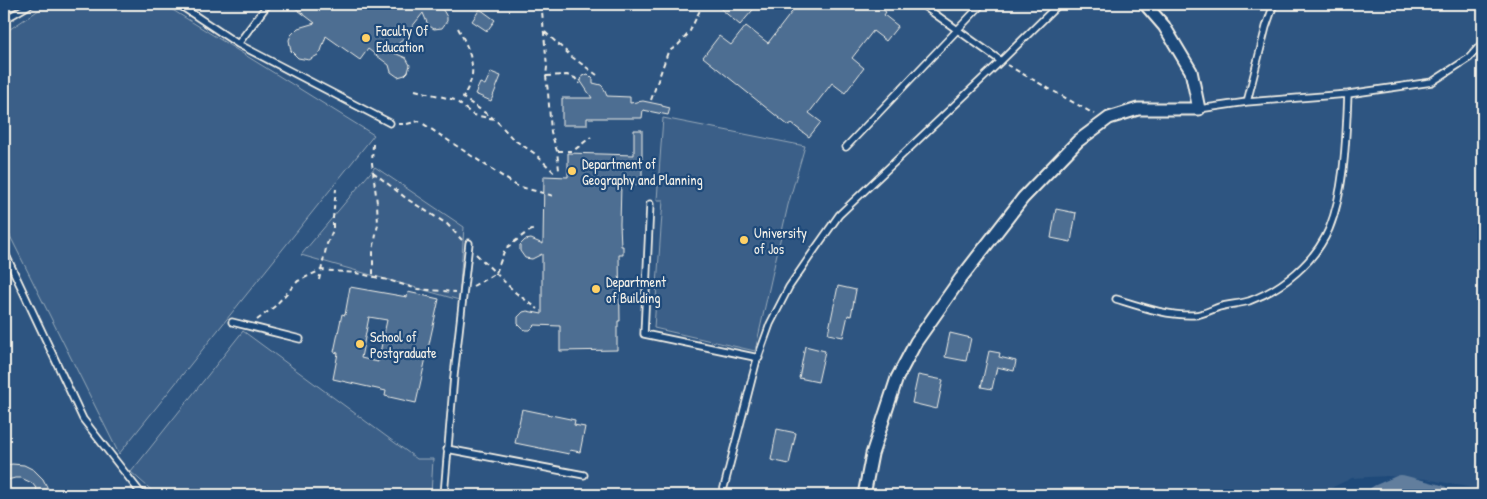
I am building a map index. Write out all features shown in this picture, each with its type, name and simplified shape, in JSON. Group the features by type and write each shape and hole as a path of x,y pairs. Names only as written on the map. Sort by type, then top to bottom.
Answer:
{"street":[{"path":"864,495 872,454 897,378 916,342 961,278 1023,198 1078,140 1105,120 1138,109 1199,109 1191,72 1164,26 1145,4"}],"lane":[{"path":"4,20 31,4"},
{"path":"178,4 238,44 390,123"},
{"path":"238,44 268,4"},
{"path":"922,4 1001,61"},
{"path":"846,147 956,29 982,4"},
{"path":"722,495 756,363 770,324 789,287 839,215 1059,4"},
{"path":"1247,102 1266,27 1274,4"},
{"path":"1199,109 1247,102 1348,94 1432,82 1469,58 1483,42"},
{"path":"1116,299 1171,314 1196,315 1249,300 1280,286 1302,268 1320,248 1329,230 1337,205 1346,144 1348,94"},
{"path":"650,204 644,334 759,358"},
{"path":"444,495 447,449 469,245"},
{"path":"4,251 83,419 144,495"},
{"path":"232,322 300,339"},
{"path":"447,449 584,476"}],"path":[{"path":"543,4 551,132 557,151 559,170"},
{"path":"651,100 668,52 678,45 689,33 700,10 700,4"},
{"path":"458,28 466,43 472,63 472,74 463,98 495,119 514,139 534,153 557,175"},
{"path":"545,32 572,57 596,75"},
{"path":"1001,61 1070,102 1105,120"},
{"path":"546,76 567,75 575,78 580,84"},
{"path":"415,90 455,100 473,114 495,119"},
{"path":"390,123 407,124 419,121 517,186 554,196"},
{"path":"557,151 573,151 591,137"},
{"path":"373,144 372,163 378,224 373,251 373,277"},
{"path":"373,172 407,199 447,224 516,293 538,309"},
{"path":"319,280 327,244 333,230 336,189"},
{"path":"250,326 274,307 298,281 321,270 356,273 417,288 448,292 464,290 496,273 505,249 536,228"}],"shaded area":[{"name":"University of Jos","path":"4,4 1483,4 1483,490 1426,479 1387,476 1352,478 1321,495 4,495"},
{"path":"48,4 163,4 374,135 119,454 4,224 4,33"},
{"path":"663,118 805,146 788,205 755,351 654,328 663,200 657,200"},
{"path":"375,167 464,227 459,300 301,255"},
{"path":"243,331 417,459 433,459 431,495 157,495 131,472"}],"building":[{"name":"Faculty Of Education","path":"290,4 430,4 443,10 447,21 442,28 434,29 428,25 423,13 392,52 406,58 410,65 405,75 398,77 391,72 389,65 368,49 360,60 326,36 318,55 309,60 298,58 291,51 289,40 291,35 298,28 315,23"},
{"path":"715,4 758,4 740,25"},
{"path":"798,4 875,4 886,12 884,15 898,26 886,41 873,31 852,58 864,68 845,93 832,83 809,113 821,122 809,137 792,124 789,126 703,57 719,36 731,45 746,26 768,43"},
{"path":"480,9 495,20 487,31 472,21"},
{"path":"491,72 501,76 491,101 475,94 480,83 485,85"},
{"path":"588,74 593,79 593,83 603,87 607,96 630,97 630,103 643,101 662,105 670,108 668,115 643,110 642,118 587,118 587,125 562,125 562,98 592,98 580,80 582,76"},
{"path":"634,130 642,130 642,181 641,185 621,185 620,224 623,255 619,255 620,321 618,321 617,327 617,350 560,351 560,326 535,325 530,330 526,330 518,324 518,317 523,312 542,314 542,254 532,259 525,258 520,251 520,245 525,240 531,239 543,244 544,176 568,177 568,153 634,155"},
{"path":"1056,209 1076,213 1071,242 1051,238"},
{"path":"838,286 856,290 851,316 848,315 843,337 828,334"},
{"path":"350,287 407,297 408,292 439,299 416,403 385,396 386,391 333,379 338,353 334,352 342,314 345,315","holes":["369,317 387,320 378,362 361,358"]},
{"path":"950,333 971,338 966,361 945,357"},
{"path":"805,346 825,351 818,382 799,378"},
{"path":"989,351 1000,353 999,357 1016,361 1014,371 997,367 992,389 981,387"},
{"path":"918,375 943,380 937,409 912,403"},
{"path":"522,409 575,420 574,425 585,427 580,452 570,450 569,454 515,443"},
{"path":"777,429 796,433 789,464 771,460"},
{"path":"12,464 24,465 34,470 43,479 49,495 39,495 32,483 21,478 4,481 4,466"}],"waterway":[{"path":"1378,495 1401,485 1440,495"}],"place":[{"name":"Faculty Of Education","path":"366,38"},
{"name":"Department of Geography and Planning","path":"572,171"},
{"name":"University of Jos","path":"744,240"},
{"name":"Department of Building","path":"596,289"},
{"name":"School of Postgraduate","path":"360,344"}]}
